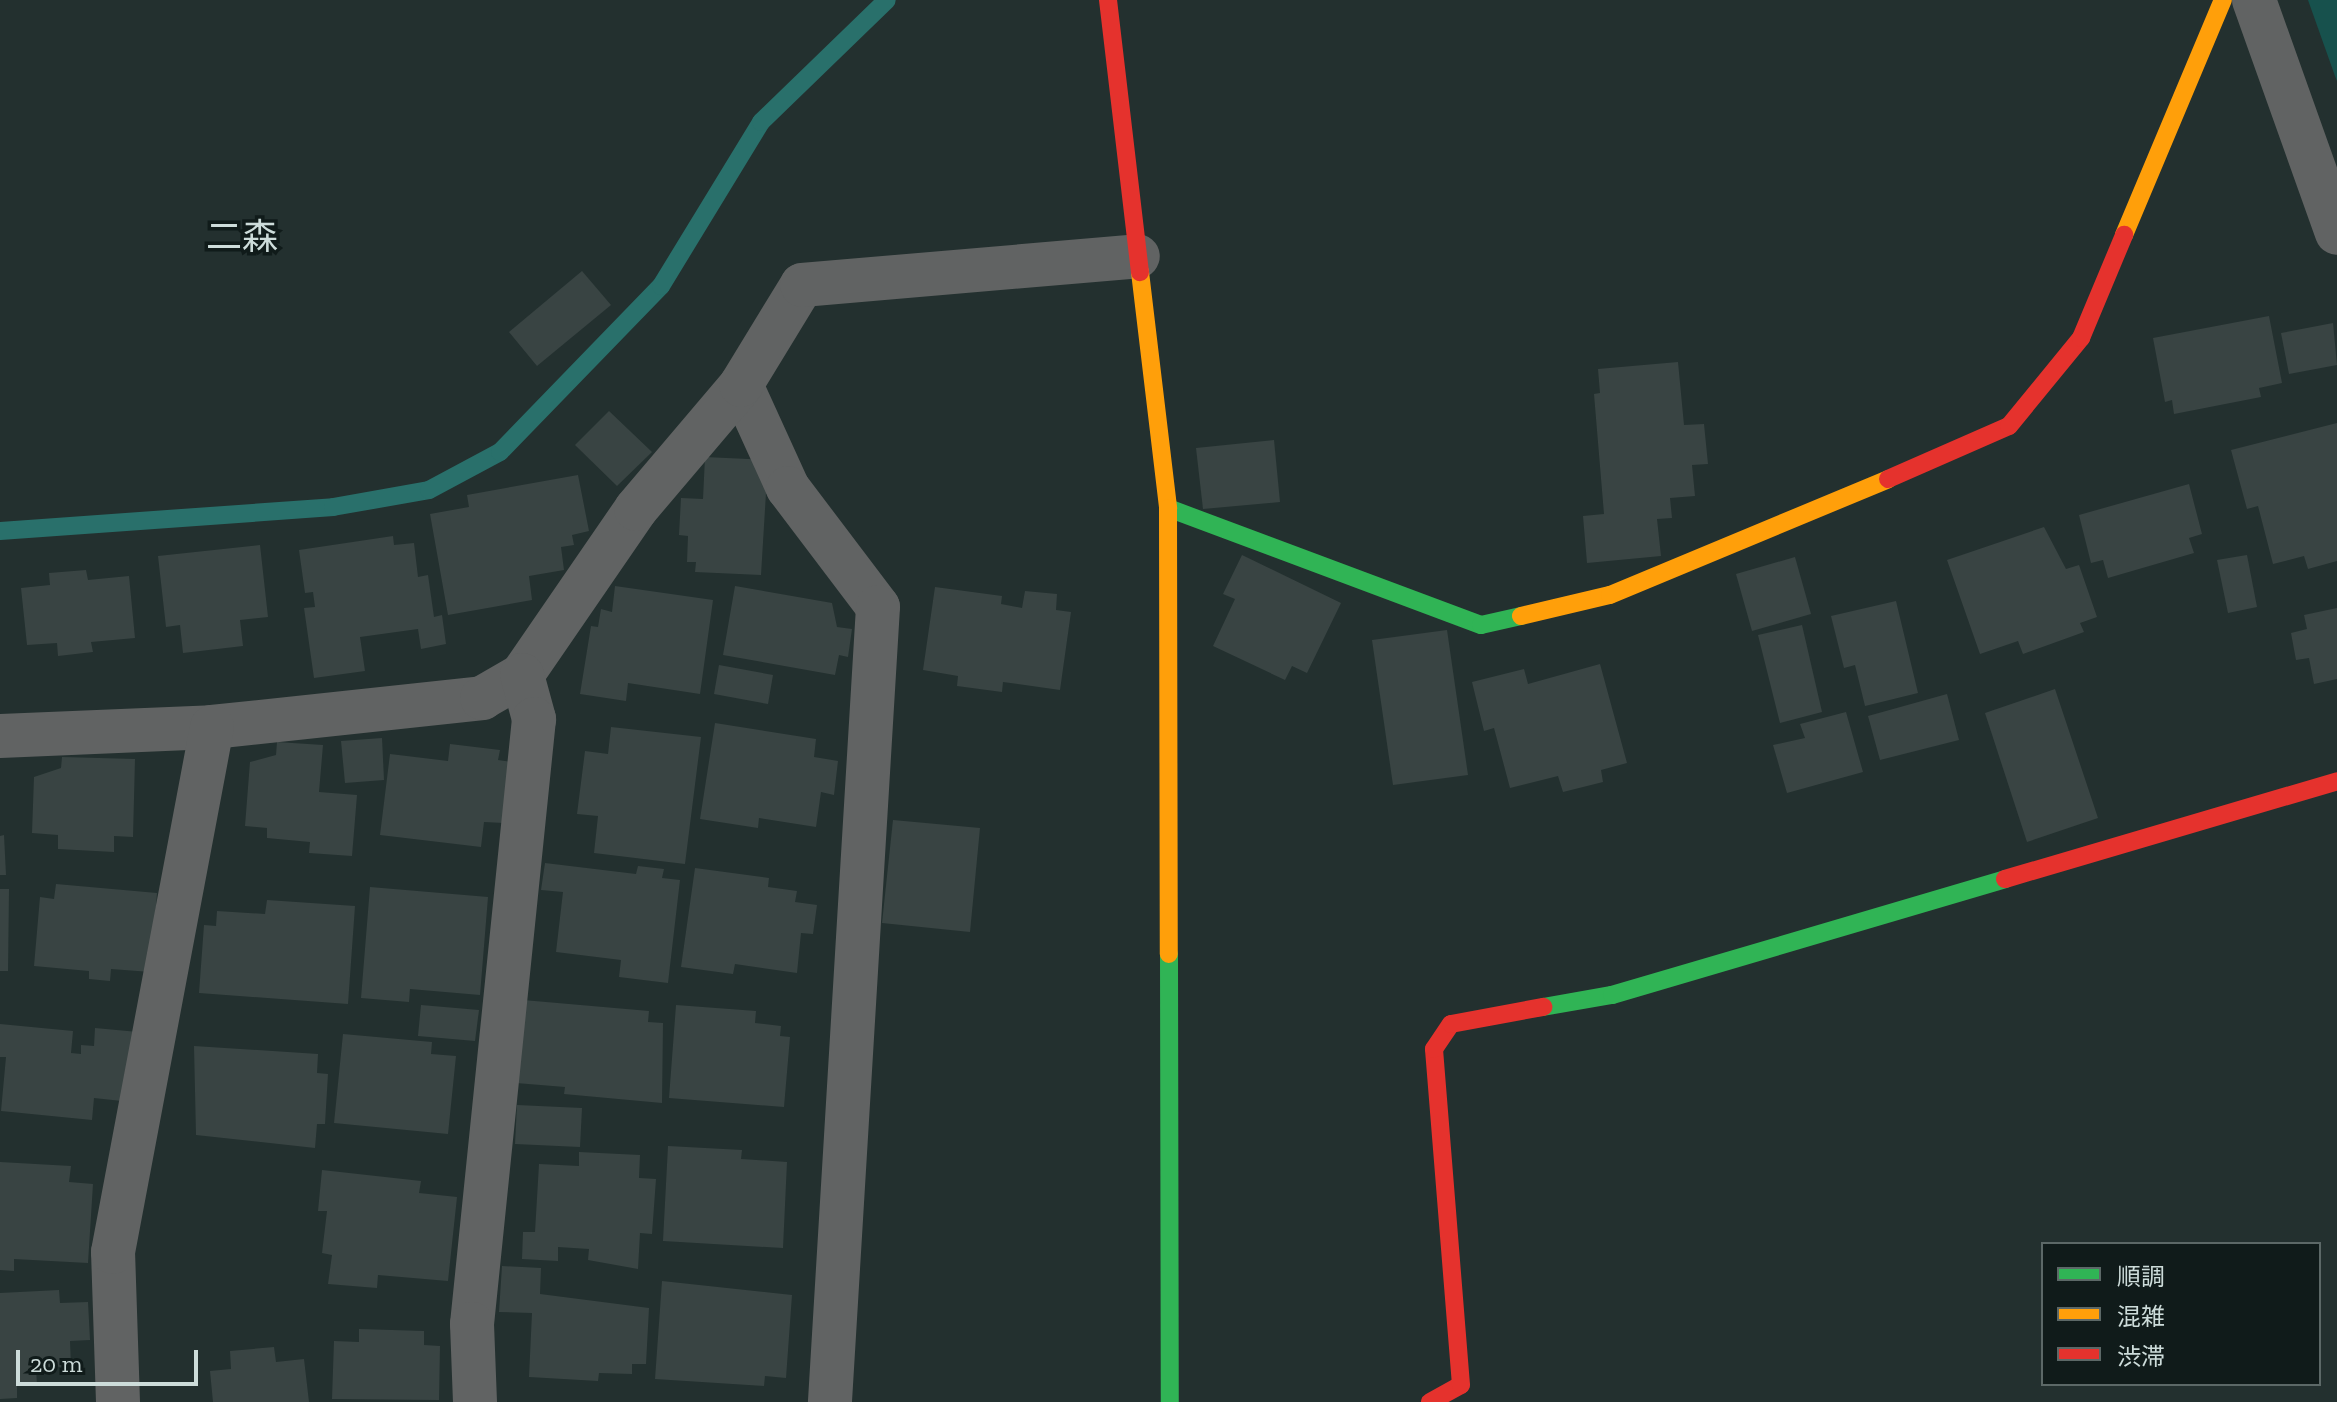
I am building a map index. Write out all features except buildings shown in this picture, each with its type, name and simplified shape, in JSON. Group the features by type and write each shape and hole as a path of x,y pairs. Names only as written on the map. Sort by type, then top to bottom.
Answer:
{"street":[{"path":"1108,0 1168,508 1170,1402"},
{"path":"1168,508 1481,625 1610,595 2009,426 2081,338 2223,0"},
{"path":"2254,0 2337,233"},
{"path":"0,736 212,727 482,698 522,675 636,509 741,385 802,285 1138,256"},
{"path":"741,385 788,488 878,607 830,1402"},
{"path":"475,1402 472,1324 534,719 522,675"},
{"path":"118,1402 113,1252 212,727"},
{"path":"1430,1402 1461,1385 1434,1049 1451,1024 1612,995 2337,781"}],"shaded area":[{"path":"2308,0 2337,0 2337,81 2335,76"}],"waterway":[{"path":"0,531 333,507 429,490 500,452 661,286 761,122 887,0"}],"traffic: fast":[{"path":"1168,508 1481,625 1521,616"},
{"path":"1543,1007 1612,995 2005,879"},
{"path":"1169,954 1170,1402"}],"traffic: slow":[{"path":"2124,235 2223,0"},
{"path":"1140,272 1168,508 1169,954"},
{"path":"1521,616 1610,595 1888,479"}],"traffic: jam":[{"path":"1108,0 1140,272"},
{"path":"1888,479 2009,426 2081,338 2124,235"},
{"path":"2005,879 2337,781"},
{"path":"1430,1402 1461,1385 1434,1049 1451,1024 1543,1007"}],"district":[{"name":"二森","path":"242,237"}]}
